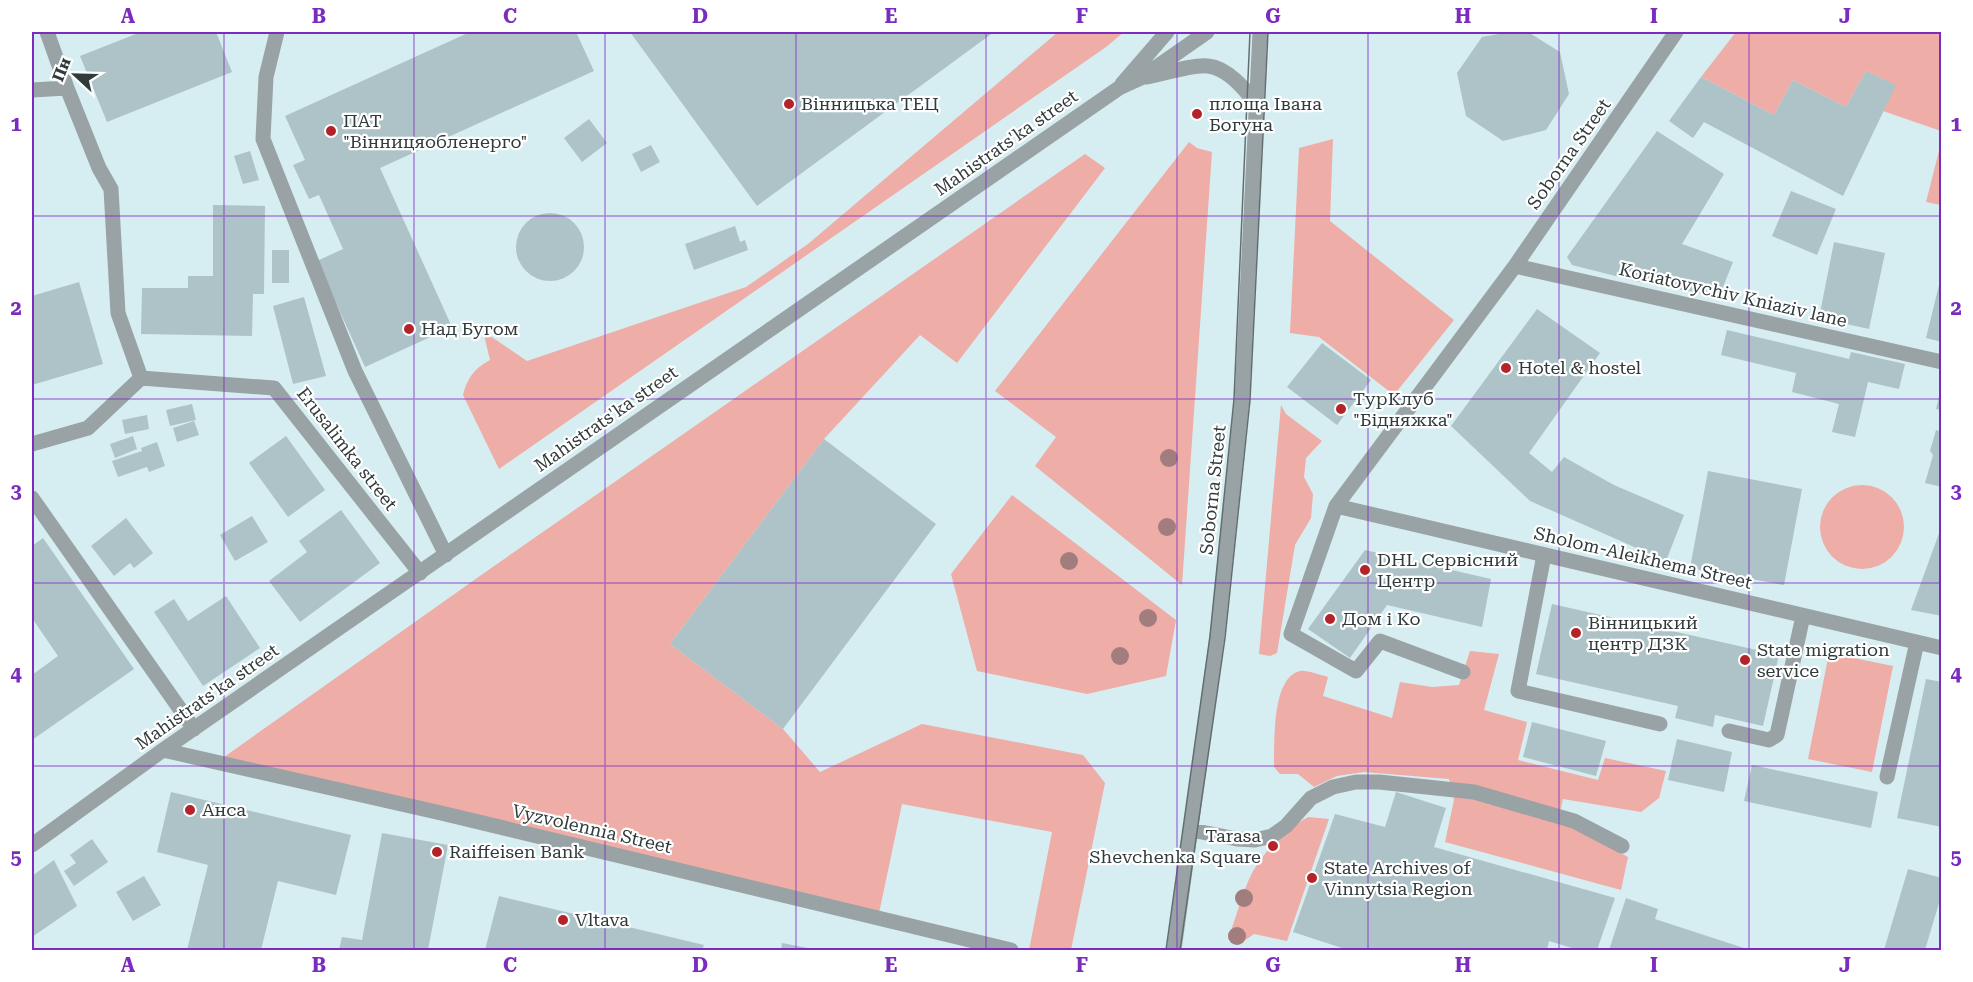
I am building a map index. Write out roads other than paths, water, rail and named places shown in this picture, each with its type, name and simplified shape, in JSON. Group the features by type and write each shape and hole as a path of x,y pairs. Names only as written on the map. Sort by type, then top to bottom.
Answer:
{"street":[{"path":"32,444 88,428 141,378 118,313 111,189 99,168 47,32"},
{"path":"277,32 266,77 263,139 355,371 446,555"},
{"path":"1119,88 1167,32"},
{"name":"Mahistrats'ka street","path":"32,845 163,750 1119,88 1141,78 1207,32"},
{"name":"Soborna Street","path":"1174,951 1217,637 1242,399 1260,32"},
{"name":"Soborna Street","path":"1463,672 1380,641 1356,671 1291,634 1336,506 1515,266 1676,32"},
{"path":"1141,78 1207,66 1218,69 1234,79 1247,91 1256,104"},
{"path":"32,90 67,88"},
{"name":"Koriatovychiv Kniaziv lane","path":"1515,266 1941,363"},
{"name":"Erusalimka street","path":"141,378 274,388 420,573"},
{"path":"32,498 194,729"},
{"name":"Sholom-Aleikhema Street","path":"1336,506 1941,648"},
{"path":"1544,555 1518,691 1660,724"},
{"path":"1729,731 1769,740 1777,735 1803,616"},
{"path":"1887,777 1917,642"},
{"name":"Vyzvolennia Street","path":"163,750 453,815 1011,951"},
{"path":"1191,830 1237,839 1255,840 1272,836 1286,826 1311,798 1333,787 1356,782 1379,782 1474,792 1574,821 1622,846"}],"tram line":[{"path":"1166,950 1210,636 1234,399 1250,32"},
{"path":"1180,950 1225,638 1250,400 1268,32"}],"place":[{"name":"Вінницька ТЕЦ","path":"789,104"},
{"name":"площа Івана Богуна","path":"1197,114"},
{"name":"ПАТ \"Вінницяобленерго\"","path":"331,131"},
{"name":"Над Бугом","path":"409,329"},
{"name":"Hotel & hostel","path":"1506,368"},
{"name":"ТурКлуб \"Бідняжка\"","path":"1341,409"},
{"name":"DHL Сервісний Центр","path":"1365,570"},
{"name":"Дом і Ко","path":"1330,619"},
{"name":"Вінницький центр ДЗК","path":"1576,633"},
{"name":"State migration service","path":"1745,660"},
{"name":"Анса","path":"190,810"},
{"name":"Tarasa Shevchenka Square","path":"1273,846"},
{"name":"Raiffeisen Bank","path":"437,852"},
{"name":"State Archives of Vinnytsia Region","path":"1312,878"},
{"name":"Vltava","path":"563,920"}]}
